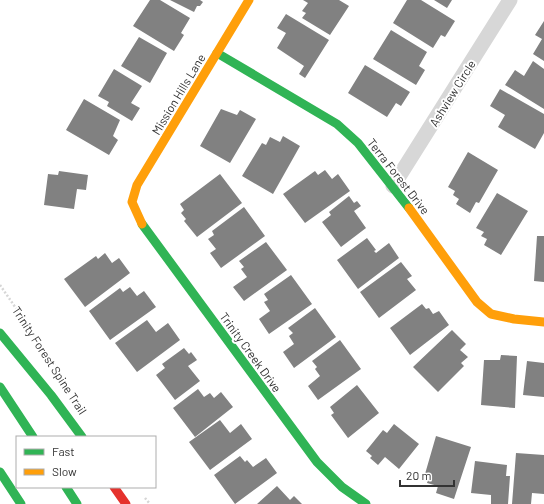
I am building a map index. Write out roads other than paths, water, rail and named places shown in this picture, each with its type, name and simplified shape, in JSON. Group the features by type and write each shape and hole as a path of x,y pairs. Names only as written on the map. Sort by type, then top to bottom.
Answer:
{"main road":[{"name":"Mission Hills Lane","path":"132,202 137,186 249,0"},
{"name":"Terra Forest Drive","path":"217,53 337,124 358,143 394,186 477,302 492,314 514,319 544,322"},
{"name":"Trinity Creek Drive","path":"132,202 138,220 317,462 342,488 366,504"},
{"path":"0,333 52,395 81,436"},
{"path":"0,387 32,436"},
{"path":"0,472 21,504"},
{"path":"67,488 77,504"},
{"path":"115,488 126,504"}],"street":[{"name":"Ashview Circle","path":"394,186 510,0"}]}
